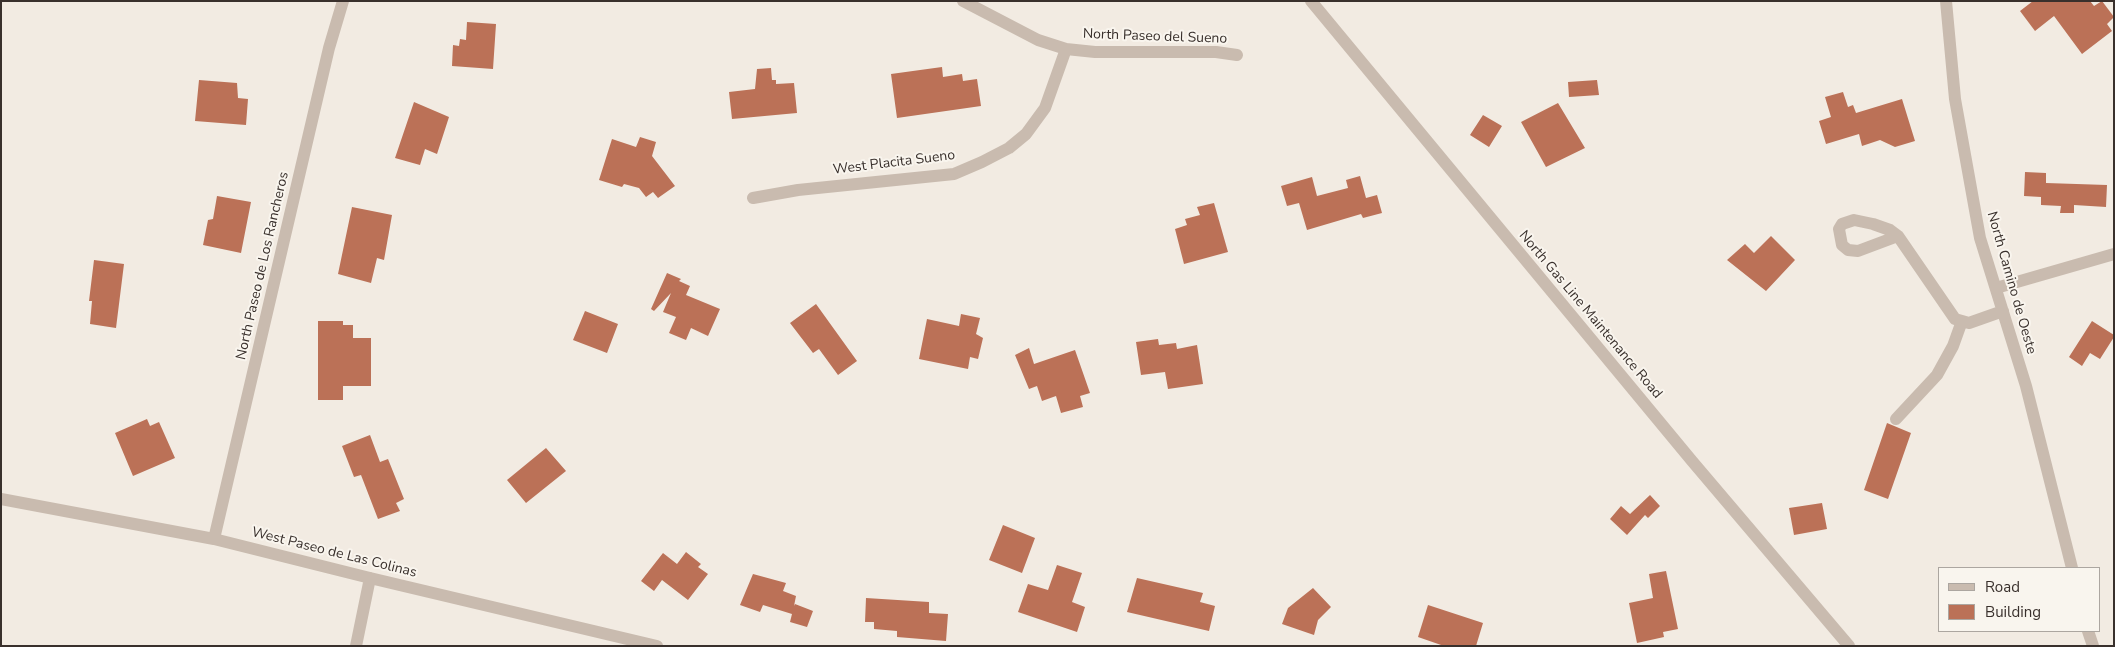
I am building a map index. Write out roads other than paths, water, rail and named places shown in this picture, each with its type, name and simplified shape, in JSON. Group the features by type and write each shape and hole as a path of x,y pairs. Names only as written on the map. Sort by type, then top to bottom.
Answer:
{"street":[{"name":"North Paseo de Los Rancheros","path":"214,538 327,58 343,1"},
{"name":"North Paseo del Sueno","path":"963,1 1038,40 1066,49 1095,52 1216,52 1237,55"},
{"name":"North Gas Line Maintenance Road","path":"1311,1 1692,461 1849,646"},
{"name":"North Camino de Oeste","path":"1946,1 1955,99 1967,175 1980,238 2026,386 2072,567"},
{"name":"West Placita Sueno","path":"753,198 798,190 954,174 982,162 1009,148 1026,134 1045,108 1066,49"},
{"path":"1898,236 1955,319 1969,323 2003,311"},
{"path":"1996,288 2114,254"},
{"path":"1896,419 1937,375 1953,346 1962,321"},
{"name":"West Paseo de Las Colinas","path":"1,499 214,538 370,578 657,646"},
{"path":"356,646 370,578"},
{"path":"2088,632 2093,646"}]}
